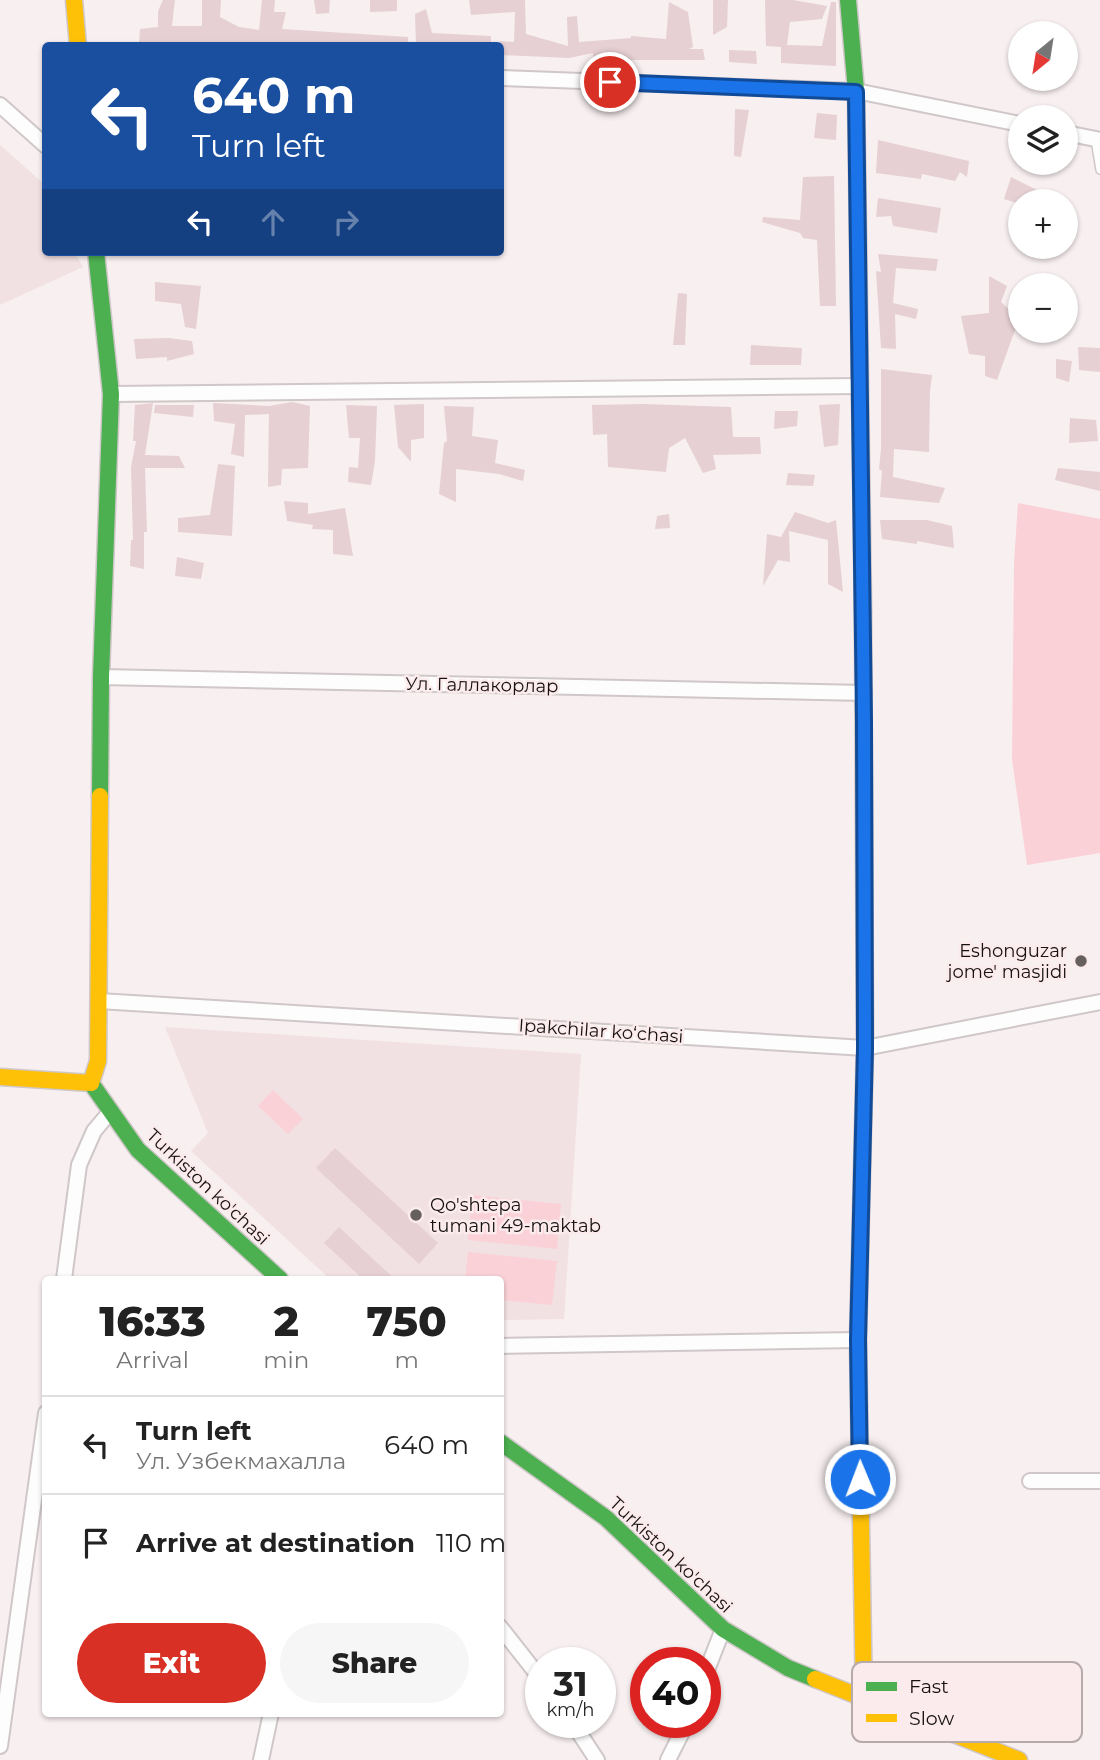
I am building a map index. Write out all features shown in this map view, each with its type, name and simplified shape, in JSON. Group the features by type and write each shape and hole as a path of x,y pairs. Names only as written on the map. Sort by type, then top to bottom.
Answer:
{"street":[{"path":"74,0 78,42"},
{"path":"848,0 856,92 864,693 865,1048 858,1340 863,1662"},
{"path":"504,78 856,92 1008,122"},
{"path":"0,105 42,142"},
{"path":"1078,136 1098,140"},
{"path":"0,1077 91,1083 98,1061 100,677 111,394 96,256"},
{"path":"111,394 859,386"},
{"name":"Ул. Галлакорлар","path":"100,677 864,693"},
{"name":"Ipakchilar koʻchasi","path":"99,1001 865,1048 1100,1002"},
{"name":"Turkiston ko'chasi","path":"91,1083 138,1150 277,1276"},
{"path":"64,1276 79,1165 94,1132 110,1112"},
{"path":"504,1346 858,1340"},
{"path":"0,1746 42,1442"},
{"name":"Turkiston ko'chasi","path":"504,1449 606,1518 723,1629 788,1668 852,1695"},
{"path":"1030,1481 1100,1481"},
{"path":"716,1647 723,1629"},
{"path":"504,1632 525,1659"},
{"path":"261,1760 270,1717"},
{"path":"583,1738 597,1760"},
{"path":"668,1760 679,1738"},
{"name":"Turkiston ko'chasi","path":"972,1742 1019,1760"}],"lane":[{"path":"1098,140 1100,170"}],"shaded area":[{"path":"0,145 42,182 42,256 76,256 83,267 0,305"},
{"path":"1018,503 1100,519 1100,853 1027,865 1012,759 1014,562"},
{"name":"Qo'shtepa tumani 49-maktab","path":"165,1027 581,1054 564,1319 504,1320 504,1276 327,1276 191,1151 208,1133"},
{"path":"273,1090 303,1119 288,1134 258,1106"},
{"path":"472,1195 561,1204 557,1249 468,1240"},
{"path":"468,1252 557,1261 552,1305 504,1300 504,1276 465,1276"}],"building":[{"path":"163,0 175,0 172,26 202,26 202,0 221,0 220,17 239,27 259,30 262,0 275,0 274,12 286,12 282,29 408,37 408,42 139,42 140,29 158,27 158,11"},
{"path":"314,0 330,0 329,13 316,14"},
{"path":"370,0 397,0 397,11 370,12"},
{"path":"469,0 525,0 526,34 568,46 567,17 577,16 579,42 631,36 666,39 669,2 688,12 693,47 689,49 703,49 705,60 593,60 593,53 569,58 504,55 504,42 500,41 514,42 515,12 471,15"},
{"path":"713,0 728,0 727,27 713,35"},
{"path":"765,0 793,0 827,6 822,19 790,22 787,45 822,46 831,2 836,2 836,66 781,63 781,47 766,46"},
{"path":"426,9 432,33 491,36 491,42 416,42 415,14"},
{"path":"729,50 756,51 757,64 729,62"},
{"path":"735,109 749,110 741,157 734,156"},
{"path":"817,113 837,115 836,140 814,138"},
{"path":"878,140 969,161 967,177 960,172 955,181 922,174 921,179 876,173"},
{"path":"834,176 836,306 820,306 817,240 803,238 800,233 762,222 763,217 800,220 803,177"},
{"path":"1011,177 1035,189 1008,189 1008,200 1004,199"},
{"path":"878,198 941,208 937,233 893,226 891,216 876,217"},
{"path":"878,254 938,259 936,271 896,268 893,303 918,309 916,319 895,314 896,349 881,348 876,271 881,272"},
{"path":"989,276 1007,286 1001,302 1008,309 1008,343 1010,343 997,380 985,376 985,356 969,354 961,316 989,313"},
{"path":"155,282 201,286 196,329 185,327 181,304 155,301"},
{"path":"678,293 687,294 685,345 673,345"},
{"path":"169,338 192,341 194,354 167,361 167,357 136,359 134,339"},
{"path":"751,345 802,348 801,365 750,365"},
{"path":"1078,347 1100,348 1100,372 1079,370"},
{"path":"1056,359 1072,361 1069,382 1056,378"},
{"path":"881,369 932,375 929,452 894,449 893,477 945,488 939,503 880,497"},
{"path":"292,402 310,406 308,468 282,469 281,485 268,487 269,406"},
{"path":"153,403 145,455 179,456 185,468 145,468 147,532 144,532 144,569 130,566 133,540 131,467 136,441 133,441 135,405"},
{"path":"213,403 269,406 269,414 245,415 244,457 231,454 235,424 214,421"},
{"path":"424,404 424,438 411,440 411,462 398,447 394,405"},
{"path":"840,404 838,445 824,447 819,405"},
{"path":"155,405 194,405 193,417 154,413"},
{"path":"346,405 377,406 375,461 371,485 348,482 349,467 358,468 360,438 349,438"},
{"path":"592,405 731,407 733,437 760,437 761,454 713,455 716,469 703,473 685,438 669,448 666,472 608,467 607,434 593,435"},
{"path":"444,406 474,407 472,436 498,440 495,463 525,470 523,481 499,474 456,469 456,502 439,494 444,443 447,441"},
{"path":"775,411 798,411 797,426 774,429"},
{"path":"1070,418 1096,420 1098,441 1069,443"},
{"path":"218,464 235,466 232,536 178,532 178,518 210,515"},
{"path":"1058,468 1100,472 1100,491 1055,480"},
{"path":"788,473 815,475 813,486 786,485"},
{"path":"284,501 308,503 308,514 345,508 353,556 333,554 333,530 312,529 313,525 287,521"},
{"path":"795,512 828,523 836,520 843,592 828,584 828,540 789,531 790,562 778,560 763,586 767,534 781,537"},
{"path":"669,514 670,528 655,529 657,516"},
{"path":"880,520 927,520 952,526 954,548 917,541 917,544 882,539"},
{"path":"177,557 204,563 201,579 175,576"},
{"path":"335,1148 438,1243 419,1264 316,1168"},
{"path":"339,1227 392,1276 360,1276 324,1243"}],"traffic: fast":[{"path":"848,0 856,91 863,611"},
{"path":"96,256 111,394 101,677 100,796"},
{"path":"859,1406 865,1043"},
{"path":"91,1083 138,1150 277,1276"},
{"path":"504,1445 606,1518 723,1629 788,1668 815,1679"}],"traffic: slow":[{"path":"74,0 78,42"},
{"path":"863,611 865,1043"},
{"path":"91,1083 98,1061 100,796"},
{"path":"0,1077 91,1083"},
{"path":"859,1406 863,1662"},
{"path":"815,1679 852,1694"},
{"path":"974,1742 1019,1760"}],"place":[{"name":"Eshonguzar jome' masjidi","path":"1081,961"},
{"name":"Qo'shtepa tumani 49-maktab","path":"416,1215"}],"route":[{"path":"610,82 856,92 865,1048 858,1340 860,1479"}]}
